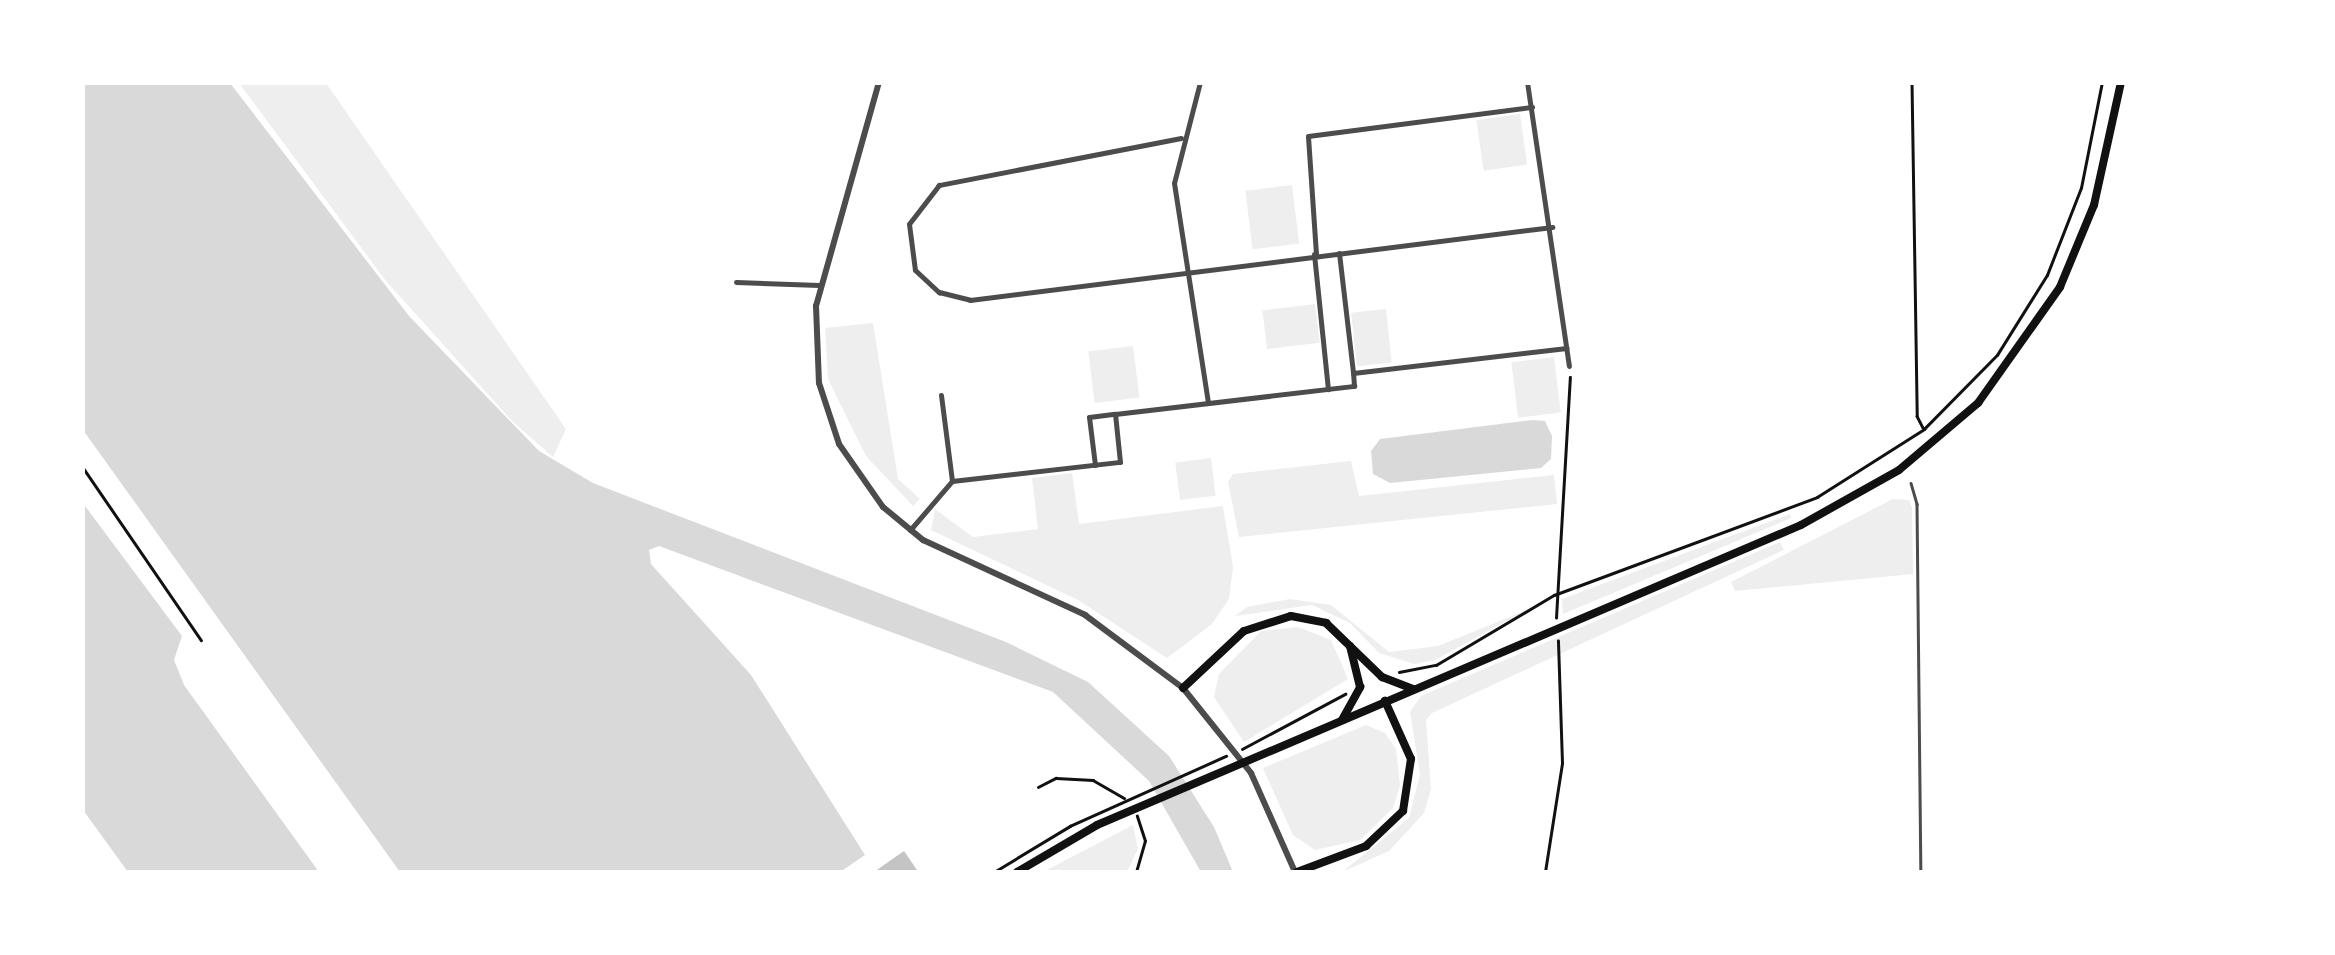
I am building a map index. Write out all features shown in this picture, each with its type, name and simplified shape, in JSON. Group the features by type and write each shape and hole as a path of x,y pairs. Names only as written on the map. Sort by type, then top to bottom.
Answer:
{"main road":[{"path":"1016,872 1122,814 1847,502 1899,470 1978,403 2037,327 2078,248 2106,163 2121,82"},
{"path":"1184,688 1244,631 1275,617 1326,623 1382,678 1414,689"},
{"path":"1341,720 1360,687 1350,646"},
{"path":"1296,872 1366,846 1403,811 1412,758 1385,702"}],"street":[{"path":"879,82 819,284 816,356 830,423 867,489 910,530 965,564 1085,615 1184,688 1251,773 1296,872"},
{"path":"1200,82 1181,138 1174,183 1208,402"},
{"path":"1527,82 1552,227 1569,366"},
{"path":"1328,389 1308,136 1532,108"},
{"path":"1181,138 939,185 916,209 907,240 925,282 970,300 1552,227"},
{"path":"1096,465 1090,417 1354,386 1339,253"},
{"path":"736,282 819,284"},
{"path":"1352,373 1567,348"},
{"path":"941,395 952,481"},
{"path":"910,530 952,481 1120,462 1115,414"}],"lane":[{"path":"1911,483 1917,504 1921,872"}],"path":[{"path":"1912,82 1917,416 1924,429"},
{"path":"1382,678 1436,664 1554,595 1817,498 1924,429 1997,355 2047,275 2081,188 2102,82"},
{"path":"82,466 201,640"},
{"path":"994,872 1120,802 1274,735 1360,687"},
{"path":"1038,788 1056,778 1107,786"},
{"path":"1136,872 1144,834"}],"shaded area":[{"path":"82,83 230,83 409,316 539,451 593,483 1006,642 1088,682 1169,756 1214,827 1233,872 1201,872 1149,781 1053,692 659,546 649,550 651,564 751,675 865,855 840,872 400,872 83,430"},
{"path":"239,83 326,83 566,429 553,457 512,421 386,281"},
{"path":"1520,114 1527,165 1484,171 1476,120"},
{"path":"1292,185 1299,244 1253,249 1245,191"},
{"path":"1315,304 1320,343 1267,349 1262,310"},
{"path":"1386,309 1392,363 1357,366 1351,313"},
{"path":"873,323 898,479 920,499 913,506 866,456 828,379 825,328"},
{"path":"1133,346 1139,398 1095,403 1088,351"},
{"path":"1554,357 1561,413 1518,418 1511,362"},
{"path":"1545,421 1552,436 1551,459 1541,468 1390,483 1373,474 1371,451 1380,439"},
{"path":"1211,458 1216,496 1180,500 1175,462"},
{"path":"1351,461 1359,496 1554,475 1557,504 1239,537 1228,482 1233,474"},
{"path":"1072,473 1079,524 1223,506 1233,567 1229,599 1212,624 1167,658 1078,600 931,530 935,509 973,537 1038,529 1032,478"},
{"path":"1893,499 1909,500 1912,508 1913,574 1735,591 1731,582"},
{"path":"82,502 182,636 174,660 184,685 319,872 128,872 83,810"},
{"path":"1790,514 1791,518 1563,614 1562,599"},
{"path":"1780,542 1784,550 1432,713 1426,720 1431,789 1424,813 1389,851 1342,872 1409,818 1420,774 1410,712 1421,696"},
{"path":"1290,599 1331,605 1389,652 1438,646 1527,610 1435,660 1414,664 1379,653 1350,623 1312,605 1235,616 1247,607"},
{"path":"1298,627 1331,640 1348,679 1244,742 1214,697 1219,674 1261,631"},
{"path":"1366,725 1385,733 1396,749 1400,785 1393,808 1360,840 1315,850 1293,835 1263,768"},
{"path":"1133,825 1138,849 1127,872 1043,872"}],"building":[{"path":"904,851 917,870 874,872 891,860"}]}
